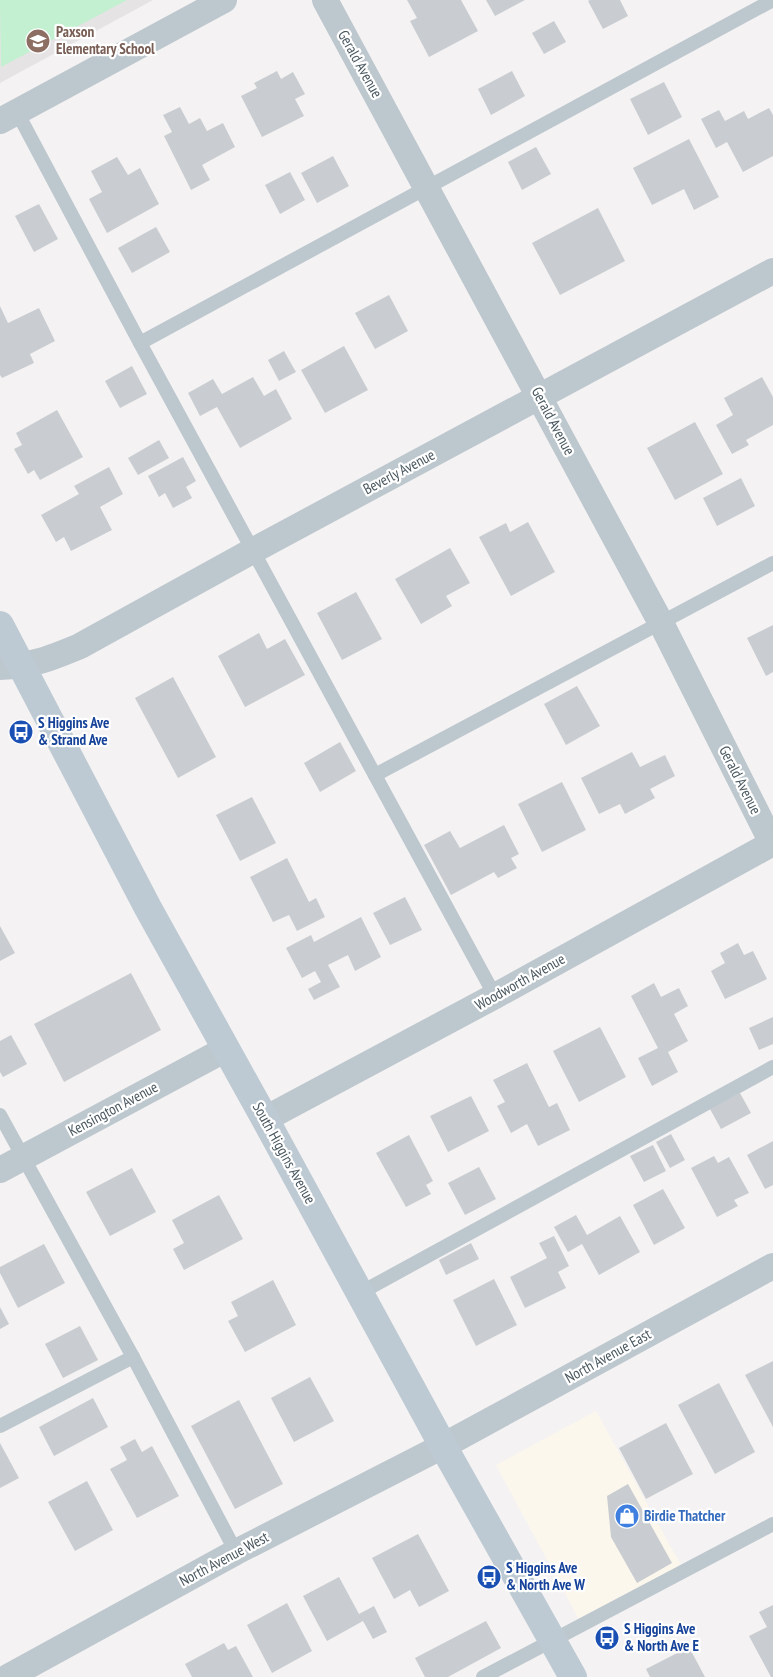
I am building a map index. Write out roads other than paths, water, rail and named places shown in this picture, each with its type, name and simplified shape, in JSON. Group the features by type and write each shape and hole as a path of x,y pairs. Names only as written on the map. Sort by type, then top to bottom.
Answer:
{"main road":[{"name":"South Higgins Avenue","path":"0,625 11,667 148,908 572,1677"}],"street":[{"path":"9,116 224,0"},
{"name":"Gerald Avenue","path":"325,0 661,623 773,844"},
{"name":"Beverly Avenue","path":"11,667 52,659 80,646 254,550 773,271"},
{"name":"Woodworth Avenue","path":"265,1119 773,844"},
{"name":"Kensington Avenue","path":"11,1164 226,1049"},
{"name":"North Avenue East","path":"443,1446 773,1266"},
{"name":"North Avenue West","path":"8,1677 236,1552 443,1446"}],"lane":[{"path":"140,343 773,0"},
{"path":"9,116 140,343 495,996"},
{"path":"376,775 773,563"},
{"path":"360,1293 773,1067"},
{"path":"0,1115 11,1164 132,1357 236,1552"},
{"path":"0,1426 132,1357"},
{"path":"483,1677 773,1524"}],"place":[{"name":"Paxson Elementary School","path":"38,41"},
{"name":"S Higgins Ave & Strand Ave","path":"21,732"},
{"name":"Birdie Thatcher","path":"627,1516"},
{"name":"S Higgins Ave & North Ave W","path":"489,1577"},
{"name":"S Higgins Ave & North Ave E","path":"607,1638"}]}
